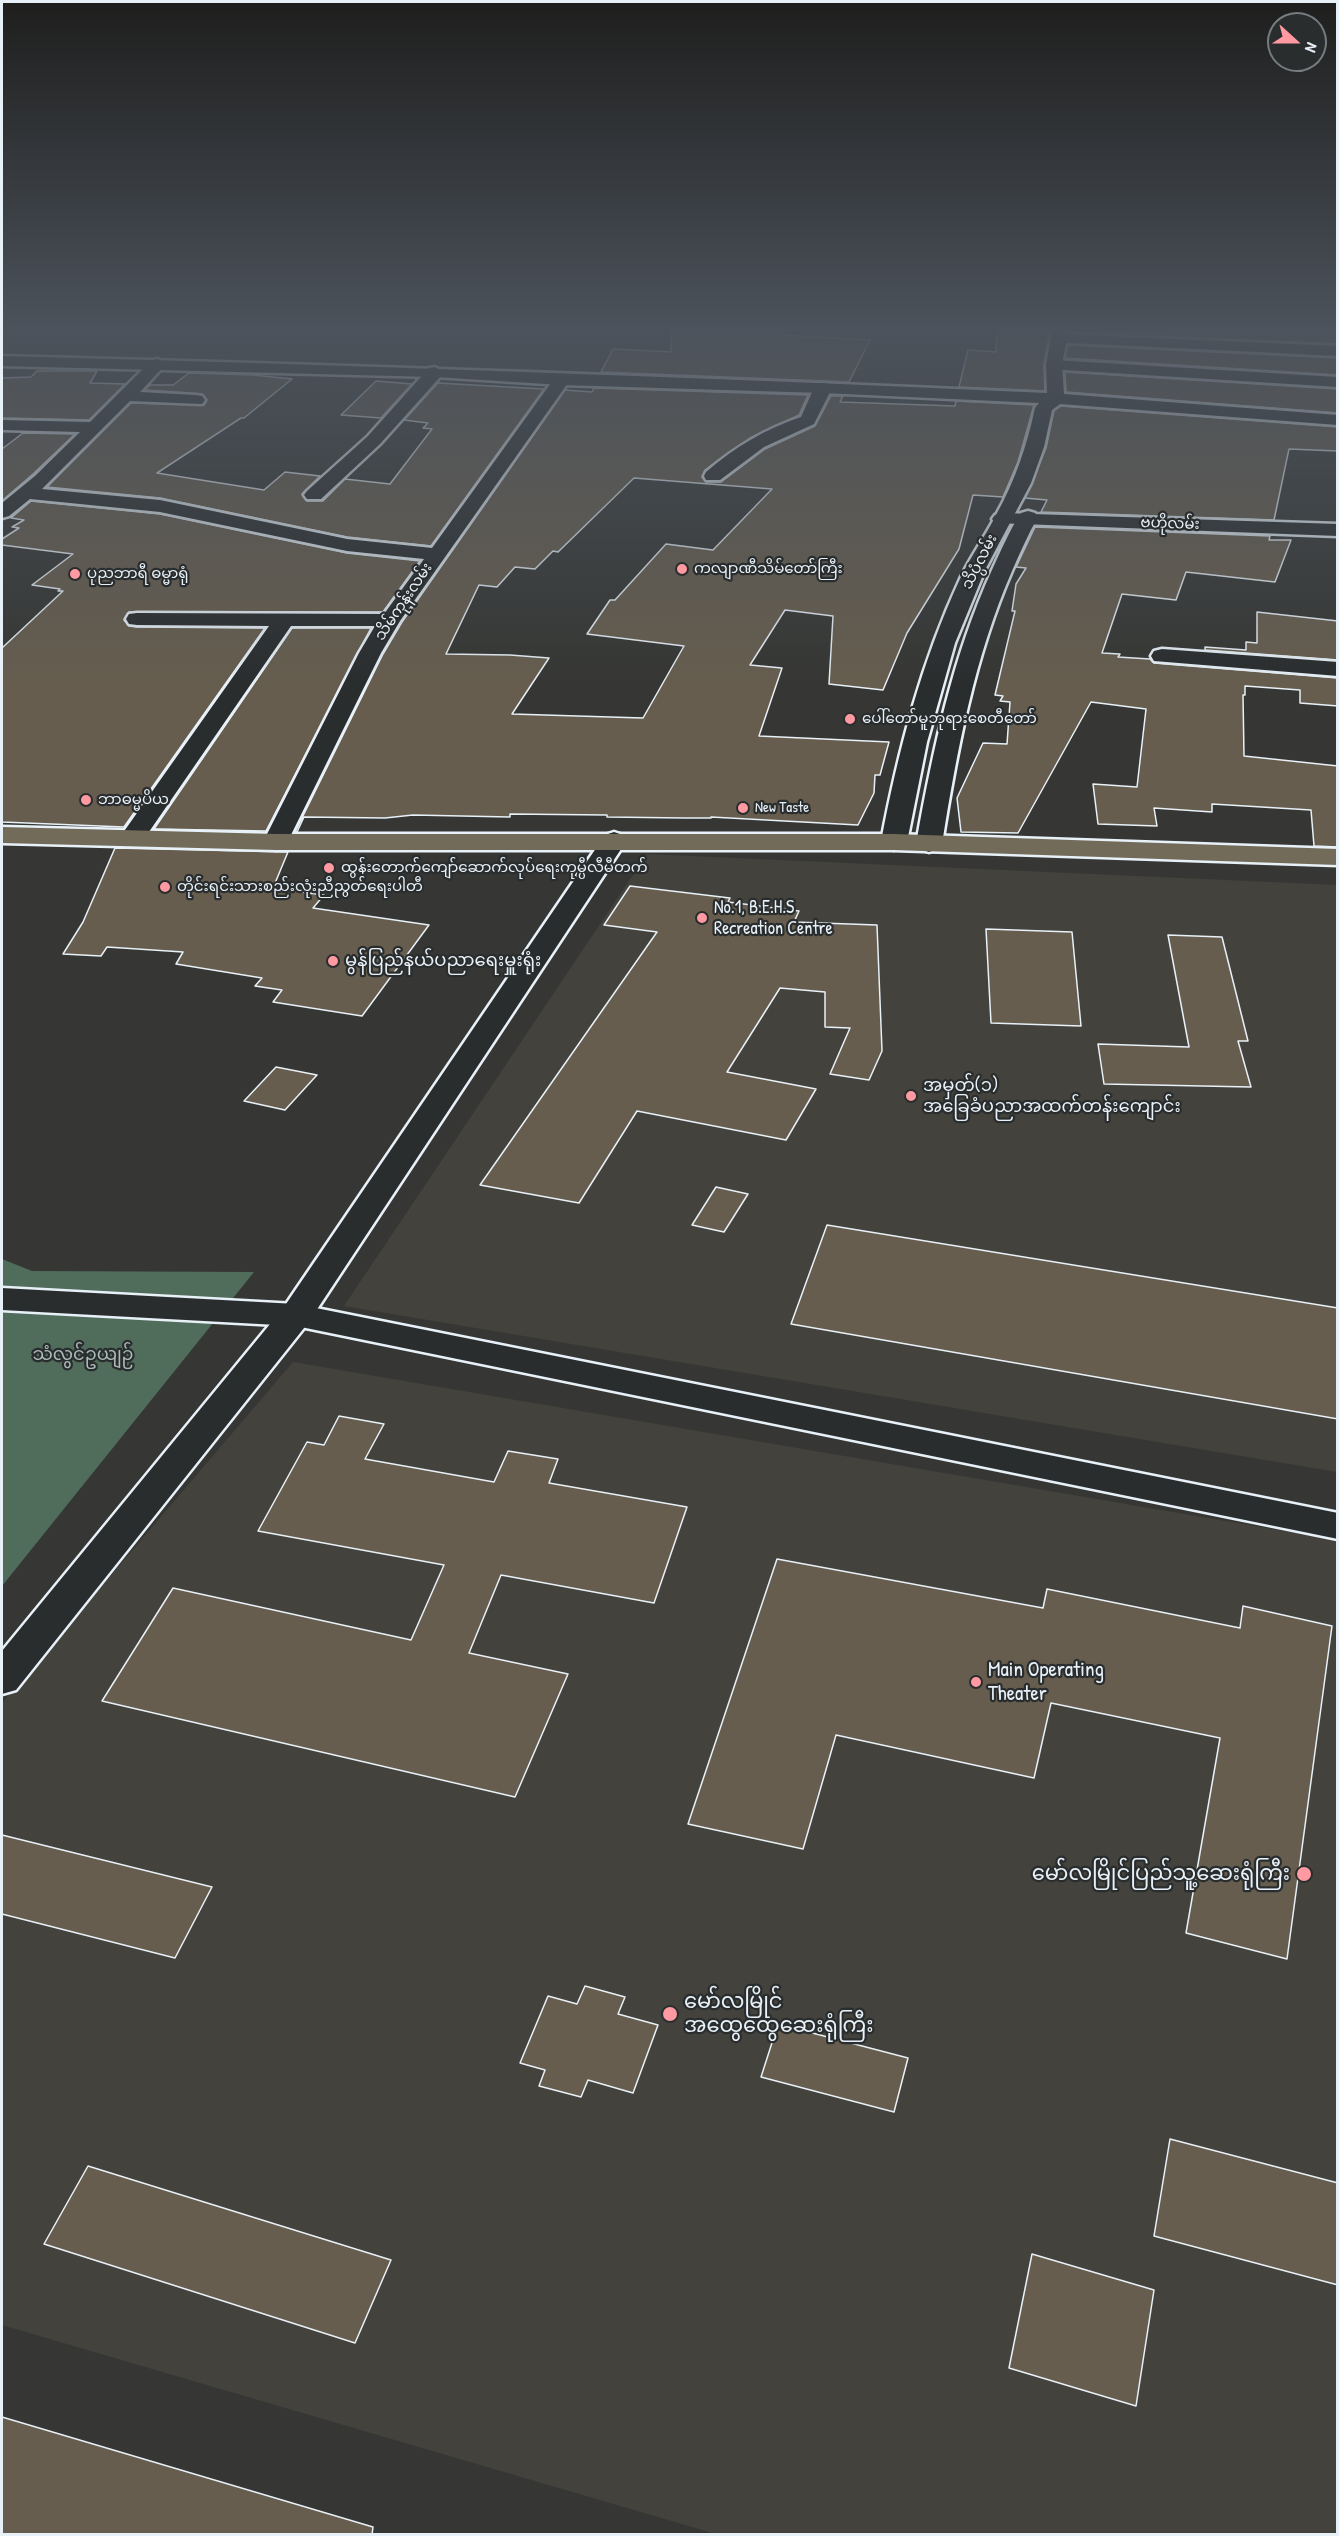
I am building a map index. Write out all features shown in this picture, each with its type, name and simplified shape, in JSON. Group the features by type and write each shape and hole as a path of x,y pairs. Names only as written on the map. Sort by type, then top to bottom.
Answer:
{"main road":[{"path":"2,835 276,842 614,840 894,842 1338,857"}],"street":[{"path":"2,512 42,480 72,450"},
{"path":"314,495 363,450"},
{"name":"သိမ်ကုန်းလမ်း","path":"276,842 370,653 390,620 511,450"},
{"path":"713,476 745,450"},
{"name":"သိပ္ပံလမ်း","path":"929,844 945,746 972,643 1025,508 1035,450"},
{"name":"သိပ္ပံလမ်း","path":"894,842 917,738 943,641 971,576 1025,508 1052,461"},
{"path":"25,493 152,505 347,545 436,554"},
{"name":"ဗဟိုလမ်း","path":"1025,508 1338,520"},
{"name":"ဗဟိုလမ်း","path":"1025,508 1338,530"},
{"path":"136,619 390,620"},
{"path":"133,837 284,620"},
{"path":"1162,656 1338,669"},
{"path":"2,1678 296,1315 614,840"},
{"path":"2,1299 296,1315 1338,1526"}],"shaded area":[{"name":"အမှတ်(၁) အခြေခံပညာအထက်တန်းကျောင်း","path":"647,854 1337,885 1337,1472 344,1306"},
{"name":"မော်လမြိုင် အထွေထွေဆေးရုံကြီး","path":"293,1362 1337,1540 1337,2534 716,2534 2,2325 2,1703"}],"green space":[{"name":"သံလွင်ဥယျဉ်","path":"2,1259 32,1271 254,1272 2,1586"}],"building":[{"path":"2,450 58,450 33,474 2,501"},
{"path":"84,450 192,450 157,473 264,490 285,472 320,476 302,494 307,501 323,501 345,479 390,484 416,450 500,450 431,546 347,537 160,498 47,487"},
{"path":"523,450 733,450 705,470 702,477 706,482 721,482 763,450 1021,450 1003,497 973,495 959,549 907,633 883,690 829,684 833,616 785,610 750,665 782,668 759,736 889,742 880,775 875,775 874,793 858,825 711,817 413,815 385,818 304,817 295,832 383,654 402,622","holes":["634,478 772,489 713,550 666,544 615,600 610,600 587,634 684,646 643,718 512,714 549,658 446,654 479,585 497,587 515,567 535,569 553,551 558,552"]},
{"path":"1045,450 1289,450 1274,520 1041,512 1047,500 1025,498"},
{"path":"31,501 160,514 347,553 420,561 383,612 129,612 124,620 129,626 137,627 265,628 124,827 2,822 2,648 63,591 32,585 73,554 2,545 2,539 19,528 12,527 24,520 11,518"},
{"path":"1035,527 1270,536 1269,540 1291,540 1275,582 1186,572 1176,600 1122,594 1102,653 1120,654 1118,657 1150,659 1154,663 1338,678 1338,706 1300,703 1300,690 1245,686 1245,695 1243,695 1244,756 1338,766 1338,847 1314,846 1311,810 1212,804 1212,812 1154,808 1157,826 1098,824 1093,784 1137,787 1146,709 1091,702 1018,833 961,832 957,798 983,743 1007,744 1010,702 1000,701 1003,696 995,695 1015,611 1012,611 1016,584 1026,568 1016,567"},
{"path":"1257,612 1338,621 1338,660 1205,650 1205,647 1246,650 1246,642 1257,643"},
{"path":"292,628 371,628 266,831 154,829"},
{"path":"115,848 288,852 273,888 324,895 313,908 429,925 362,1016 273,1002 282,990 255,986 262,978 176,964 183,952 107,947 101,956 63,954 83,922"},
{"path":"630,886 730,898 728,902 799,911 794,922 877,925 882,1051 869,1080 830,1074 850,1028 825,1027 825,992 780,988 727,1072 816,1089 786,1140 637,1111 579,1203 480,1185 657,932 604,925"},
{"path":"986,929 1072,932 1081,1026 991,1023"},
{"path":"1168,935 1222,937 1248,1041 1238,1041 1251,1087 1104,1084 1098,1044 1189,1047"},
{"path":"276,1067 317,1075 285,1110 244,1101"},
{"path":"716,1187 748,1194 724,1232 692,1225"},
{"path":"827,1225 1338,1308 1338,1419 791,1324"},
{"path":"339,1416 384,1424 365,1459 494,1482 508,1451 558,1459 549,1483 687,1507 654,1603 501,1575 469,1653 568,1674 515,1797 102,1701 173,1588 411,1640 444,1565 258,1531 307,1442 324,1445"},
{"path":"777,1559 1043,1608 1047,1589 1240,1628 1243,1606 1332,1626 1287,1959 1186,1933 1220,1738 1051,1703 1034,1778 836,1735 803,1849 688,1824"},
{"path":"2,1835 212,1887 175,1958 2,1914"},
{"path":"585,1986 625,1997 618,2014 658,2025 633,2093 588,2080 581,2097 539,2086 545,2070 520,2063 548,1996 577,2004"},
{"path":"778,2024 908,2058 894,2112 761,2077"},
{"path":"1170,2139 1338,2183 1338,2285 1154,2236"},
{"path":"88,2166 391,2260 355,2343 44,2244"},
{"path":"1032,2254 1154,2290 1136,2406 1009,2368"},
{"path":"2,2417 373,2527 372,2535 2,2535"}],"place":[{"name":"ကလျာဏီသိမ်တော်ကြီး","path":"682,569"},
{"name":"ပုညဘာရီ ဓမ္မာရုံ","path":"75,574"},
{"name":"ပေါ်တော်မူဘုရားစေတီတော်","path":"850,719"},
{"name":"ဘာဓမ္မပိယ","path":"86,800"},
{"name":"New Taste","path":"743,808"},
{"name":"ထွန်းတောက်ကျော်ဆောက်လုပ်ရေးကုမ္ပီလီမီတက်","path":"329,868"},
{"name":"တိုင်းရင်းသားစည်းလုံးညီညွတ်ရေးပါတီ","path":"165,887"},
{"name":"No.1, B.E.H.S Recreation Centre","path":"702,918"},
{"name":"မွန်ပြည်နယ်ပညာရေးမှူးရုံး","path":"333,961"},
{"name":"အမှတ်(၁) အခြေခံပညာအထက်တန်းကျောင်း","path":"911,1096"},
{"name":"Main Operating Theater","path":"976,1682"},
{"name":"မော်လမြိုင်ပြည်သူ့ဆေးရုံကြီး","path":"1304,1874"},
{"name":"မော်လမြိုင် အထွေထွေဆေးရုံကြီး","path":"670,2014"}]}
